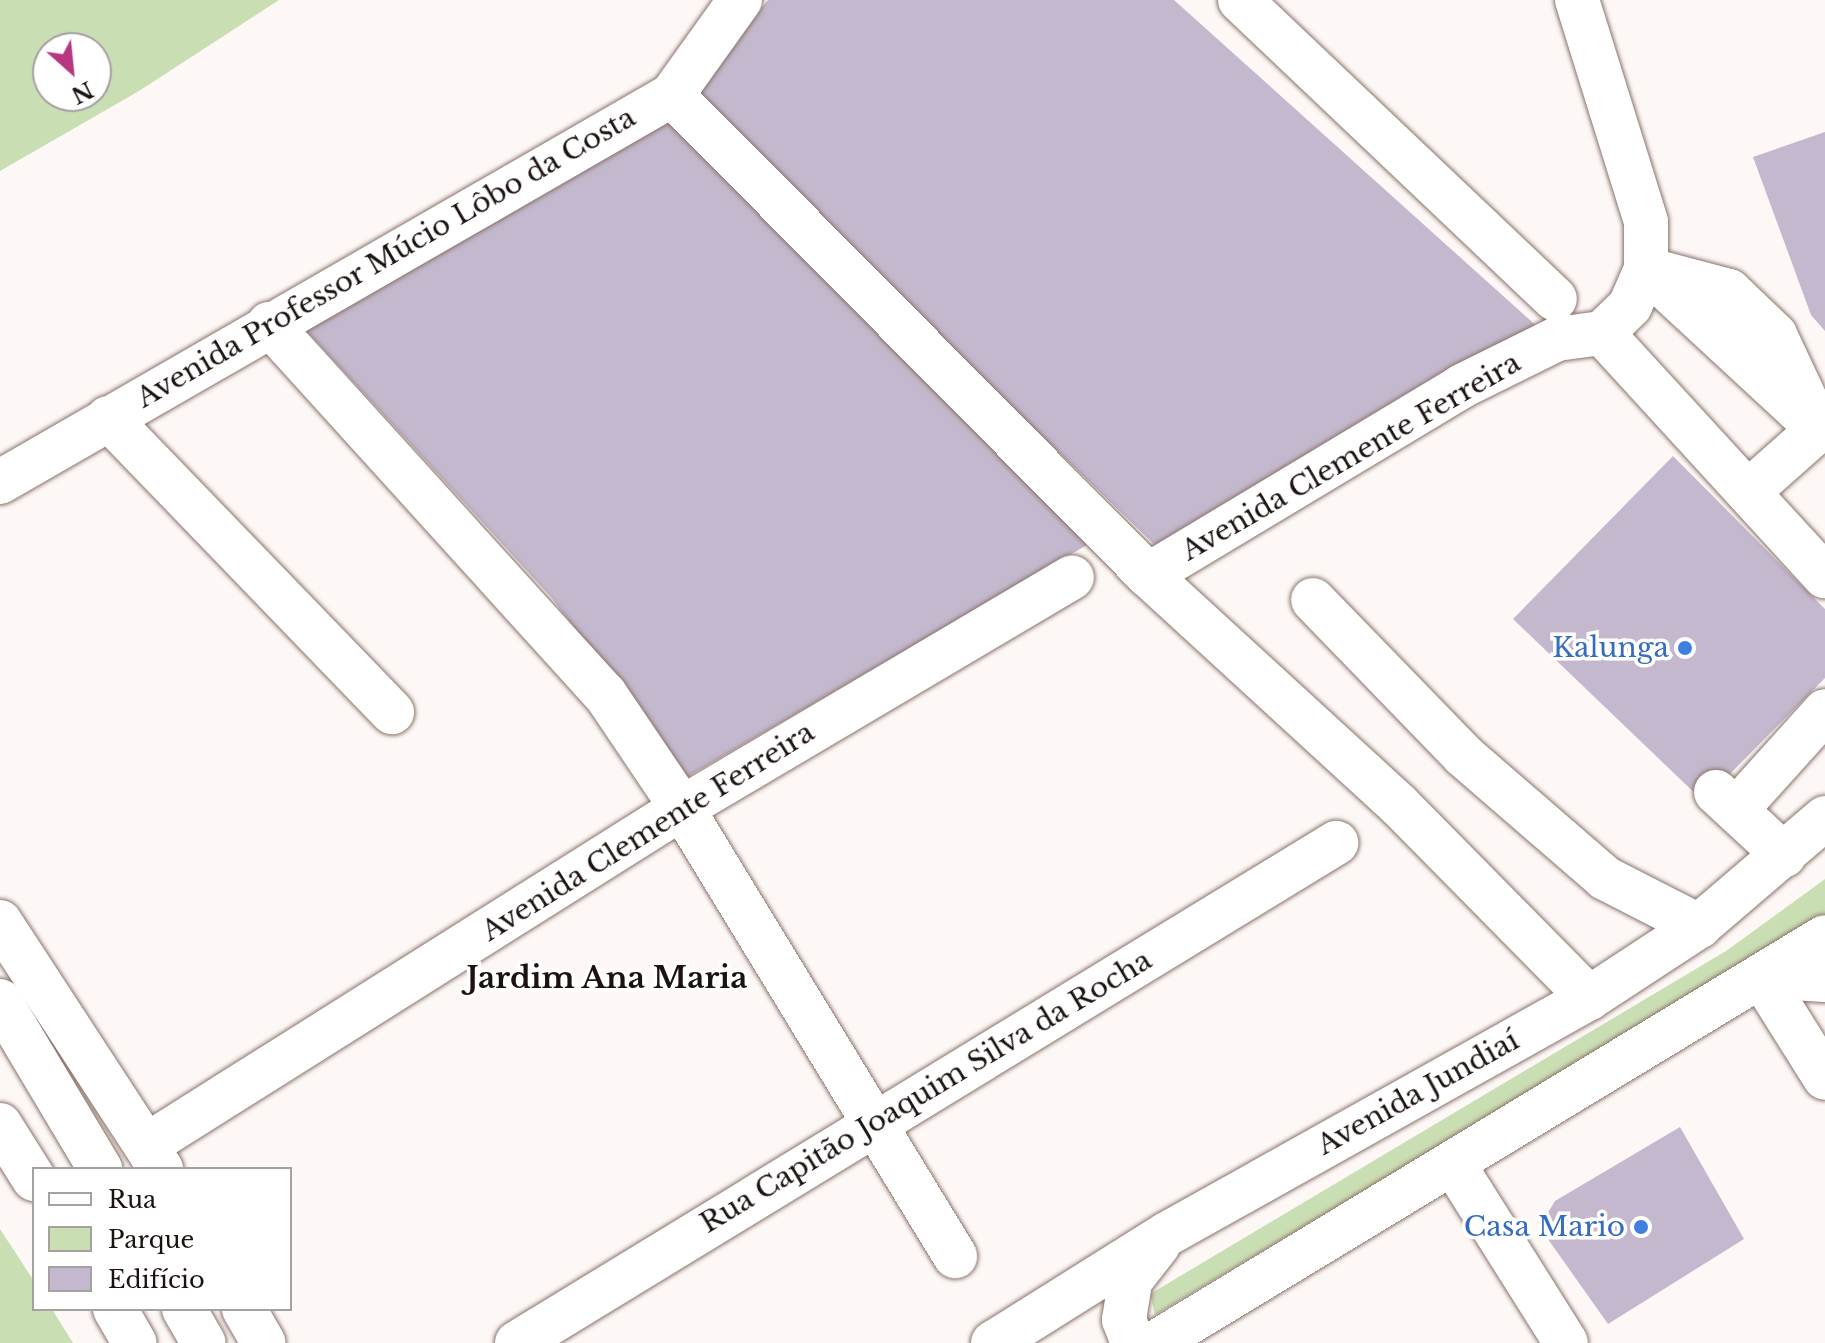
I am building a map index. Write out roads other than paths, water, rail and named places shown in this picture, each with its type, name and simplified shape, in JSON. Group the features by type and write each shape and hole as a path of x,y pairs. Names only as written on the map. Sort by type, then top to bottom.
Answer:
{"street":[{"name":"Avenida Professor Múcio Lôbo da Costa","path":"0,482 269,324 672,95 740,0"},
{"path":"1240,0 1555,299"},
{"path":"1577,0 1646,222 1646,269 1630,306 1602,333 1825,576"},
{"path":"672,95 1148,575 1399,805 1589,998"},
{"path":"1646,269 1822,432 1748,492"},
{"path":"269,324 605,694 682,808 955,1256"},
{"name":"Avenida Clemente Ferreira","path":"1148,575 1462,386 1557,339 1602,333"},
{"path":"108,418 392,712"},
{"name":"Avenida Clemente Ferreira","path":"154,1157 682,808 1072,577"},
{"path":"1313,600 1463,755 1593,868 1699,926"},
{"path":"1784,855 1725,800 1825,711"},
{"name":"Avenida Jundiaí","path":"993,1343 1167,1234 1589,998 1699,926 1825,818"},
{"name":"Rua Capitão Joaquim Silva da Rocha","path":"517,1343 1336,843"},
{"path":"0,922 154,1157"},
{"path":"1155,1343 1454,1165 1825,937"},
{"path":"1761,976 1825,980"},
{"path":"1761,976 1825,1078"},
{"path":"0,1001 99,1167"},
{"path":"0,1125 32,1176"},
{"path":"1454,1165 1566,1343"},
{"path":"1133,1343 1124,1320 1130,1281 1167,1234"},
{"path":"116,1311 135,1343"},
{"path":"185,1311 204,1343"},
{"path":"245,1311 264,1343"}],"place":[{"name":"Kalunga","path":"1685,648"},
{"name":"Casa Mario","path":"1641,1227"}],"district":[{"name":"Jardim Ana Maria","path":"607,978"}]}
